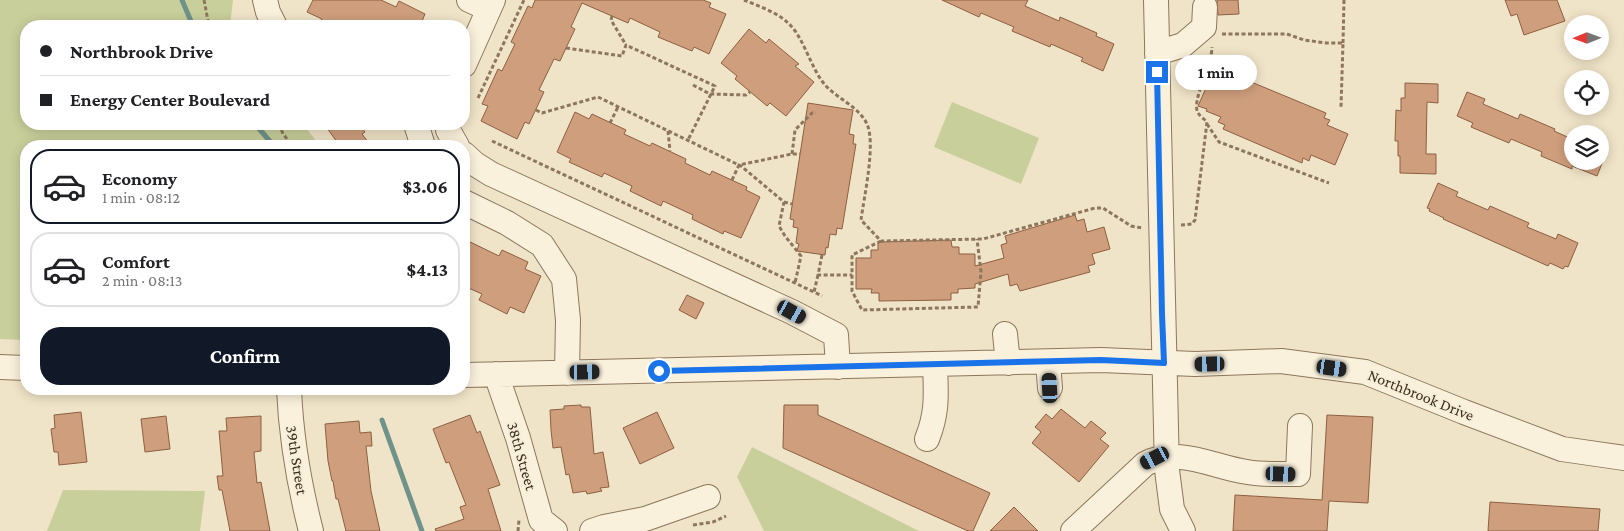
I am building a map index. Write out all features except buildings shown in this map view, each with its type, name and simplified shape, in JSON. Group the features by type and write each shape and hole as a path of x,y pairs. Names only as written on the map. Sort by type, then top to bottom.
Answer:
{"street":[{"path":"265,0 271,20"},
{"path":"1156,0 1166,456 1172,510 1183,531"},
{"path":"470,46 484,3"},
{"path":"1157,54 1183,45 1204,26 1205,7"},
{"path":"470,159 491,174 836,334 838,367"},
{"path":"470,205 508,223 542,245 564,279 568,320 567,373"},
{"path":"1005,334 1008,363"},
{"name":"Northbrook Drive","path":"470,375 1101,360 1204,364 1281,361 1365,372 1562,449 1624,458"},
{"path":"1048,362 1050,388"},
{"path":"927,439 934,424 936,408 936,365"},
{"path":"0,368 20,368"},
{"name":"38th Street","path":"496,374 518,438 541,520 555,531"},
{"name":"39th Street","path":"289,395 293,438 302,496 311,531"},
{"path":"1073,531 1145,464 1155,458 1182,456 1248,472 1298,474 1300,426"},
{"path":"592,531 645,519 708,497"}],"path":[{"path":"204,0 208,20"},
{"path":"478,98 524,0"},
{"path":"744,0 788,22 796,33 814,69 825,84 837,97 856,109 867,125 871,145 861,220 881,240"},
{"path":"1341,107 1344,0"},
{"path":"612,16 611,20 626,44 715,86 688,140"},
{"path":"1221,34 1287,34 1311,41 1343,43"},
{"path":"1212,42 1212,56 1196,101 1198,113 1207,122 1206,124 1219,142 1329,183"},
{"path":"566,48 622,56 626,44"},
{"path":"693,86 710,94 746,95 750,92"},
{"path":"536,110 542,113 598,97 739,165 784,202 792,204"},
{"path":"610,123 618,107"},
{"path":"792,154 795,130 812,113 816,113"},
{"path":"977,239 981,272 978,307 862,310 852,291 852,255 881,240 977,239 983,239 1095,208 1103,208 1131,226 1142,228 1192,224 1195,220 1206,124"},
{"path":"668,131 670,151"},
{"path":"492,141 822,296"},
{"path":"739,165 800,154"},
{"path":"732,180 739,165"},
{"path":"784,202 779,226 801,256 795,283"},
{"path":"814,292 822,255"},
{"path":"818,275 852,275"}],"green space":[{"path":"0,0 233,0 231,20 20,20 20,130 308,130 315,140 20,140 20,340 0,339"},
{"path":"952,102 1039,138 1021,184 934,147"},
{"path":"752,447 919,531 764,531 737,477"},
{"path":"63,490 205,491 200,531 47,531"}],"waterway":[{"path":"182,0 190,20"},
{"path":"260,130 269,140"},
{"path":"382,420 422,531"}],"route":[{"path":"659,371 1101,360 1164,363 1157,72"}]}
